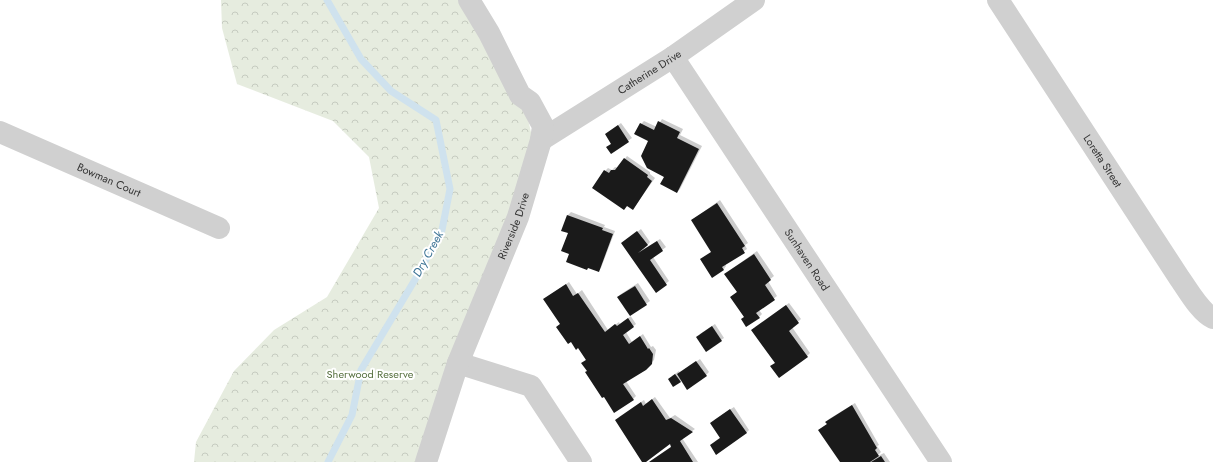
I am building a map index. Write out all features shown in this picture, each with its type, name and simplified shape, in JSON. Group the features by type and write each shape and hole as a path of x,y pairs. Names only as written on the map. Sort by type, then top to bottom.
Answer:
{"street":[{"name":"Riverside Drive","path":"426,462 458,363 518,217 541,140 543,126 530,102 520,95 489,33 469,0"},
{"name":"Catherine Drive","path":"541,140 673,57 754,0"},
{"name":"Loretta Street","path":"998,0 1180,279 1201,308 1208,316 1213,318"},
{"name":"Sunhaven Road","path":"673,57 941,462"},
{"name":"Bowman Court","path":"0,132 219,228"},
{"path":"458,363 531,386 581,462"}],"green space":[{"name":"Sherwood Reserve","path":"221,0 471,0 525,106 533,141 433,462 194,462 196,442 234,371 274,330 327,297 379,208 369,157 333,121 237,84 222,28"}],"building":[{"path":"658,121 680,132 677,138 699,149 677,193 660,184 664,177 647,168 641,156 648,141 634,134 640,123 654,130"},
{"path":"618,125 629,142 611,154 606,147 611,144 605,134"},
{"path":"624,158 648,175 647,177 652,181 633,210 627,206 624,210 592,188 604,170 609,173 611,170 615,170"},
{"path":"717,203 745,246 742,248 745,253 722,267 724,270 712,278 700,259 711,252 691,220"},
{"path":"567,215 603,228 602,230 613,234 599,272 588,268 587,270 566,262 569,254 561,251 568,233 561,231"},
{"path":"637,231 648,245 638,253 657,241 663,251 650,260 667,285 656,293 621,243"},
{"path":"754,254 771,280 765,285 775,300 756,313 760,318 746,327 741,319 744,317 730,297 737,292 724,274"},
{"path":"566,284 573,296 578,293 605,332 615,324 617,326 628,318 634,327 623,335 629,344 640,336 653,354 652,364 646,370 623,384 634,400 614,413 585,372 587,371 581,363 586,360 578,348 576,350 571,342 568,344 556,327 560,324 543,299"},
{"path":"635,286 647,305 630,316 617,297"},
{"path":"786,305 799,323 789,331 808,357 779,378 770,366 775,363 751,330"},
{"path":"712,326 722,341 706,352 696,337"},
{"path":"696,361 707,376 687,390 677,374"},
{"path":"675,374 681,382 673,387 668,379"},
{"path":"652,399 666,420 671,418 693,432 680,441 693,462 649,462 671,447 670,444 646,462 642,462 615,420 641,402 643,406"},
{"path":"852,405 877,448 875,450 879,456 870,462 840,462 818,430 827,424 825,422"},
{"path":"730,409 747,433 716,455 710,445 720,438 710,423"},
{"path":"881,456 885,462 871,462"}],"waterway":[{"name":"Dry Creek","path":"327,0 361,59 391,91 436,120 450,189 442,230 416,278 361,370 352,415 328,462"}]}
